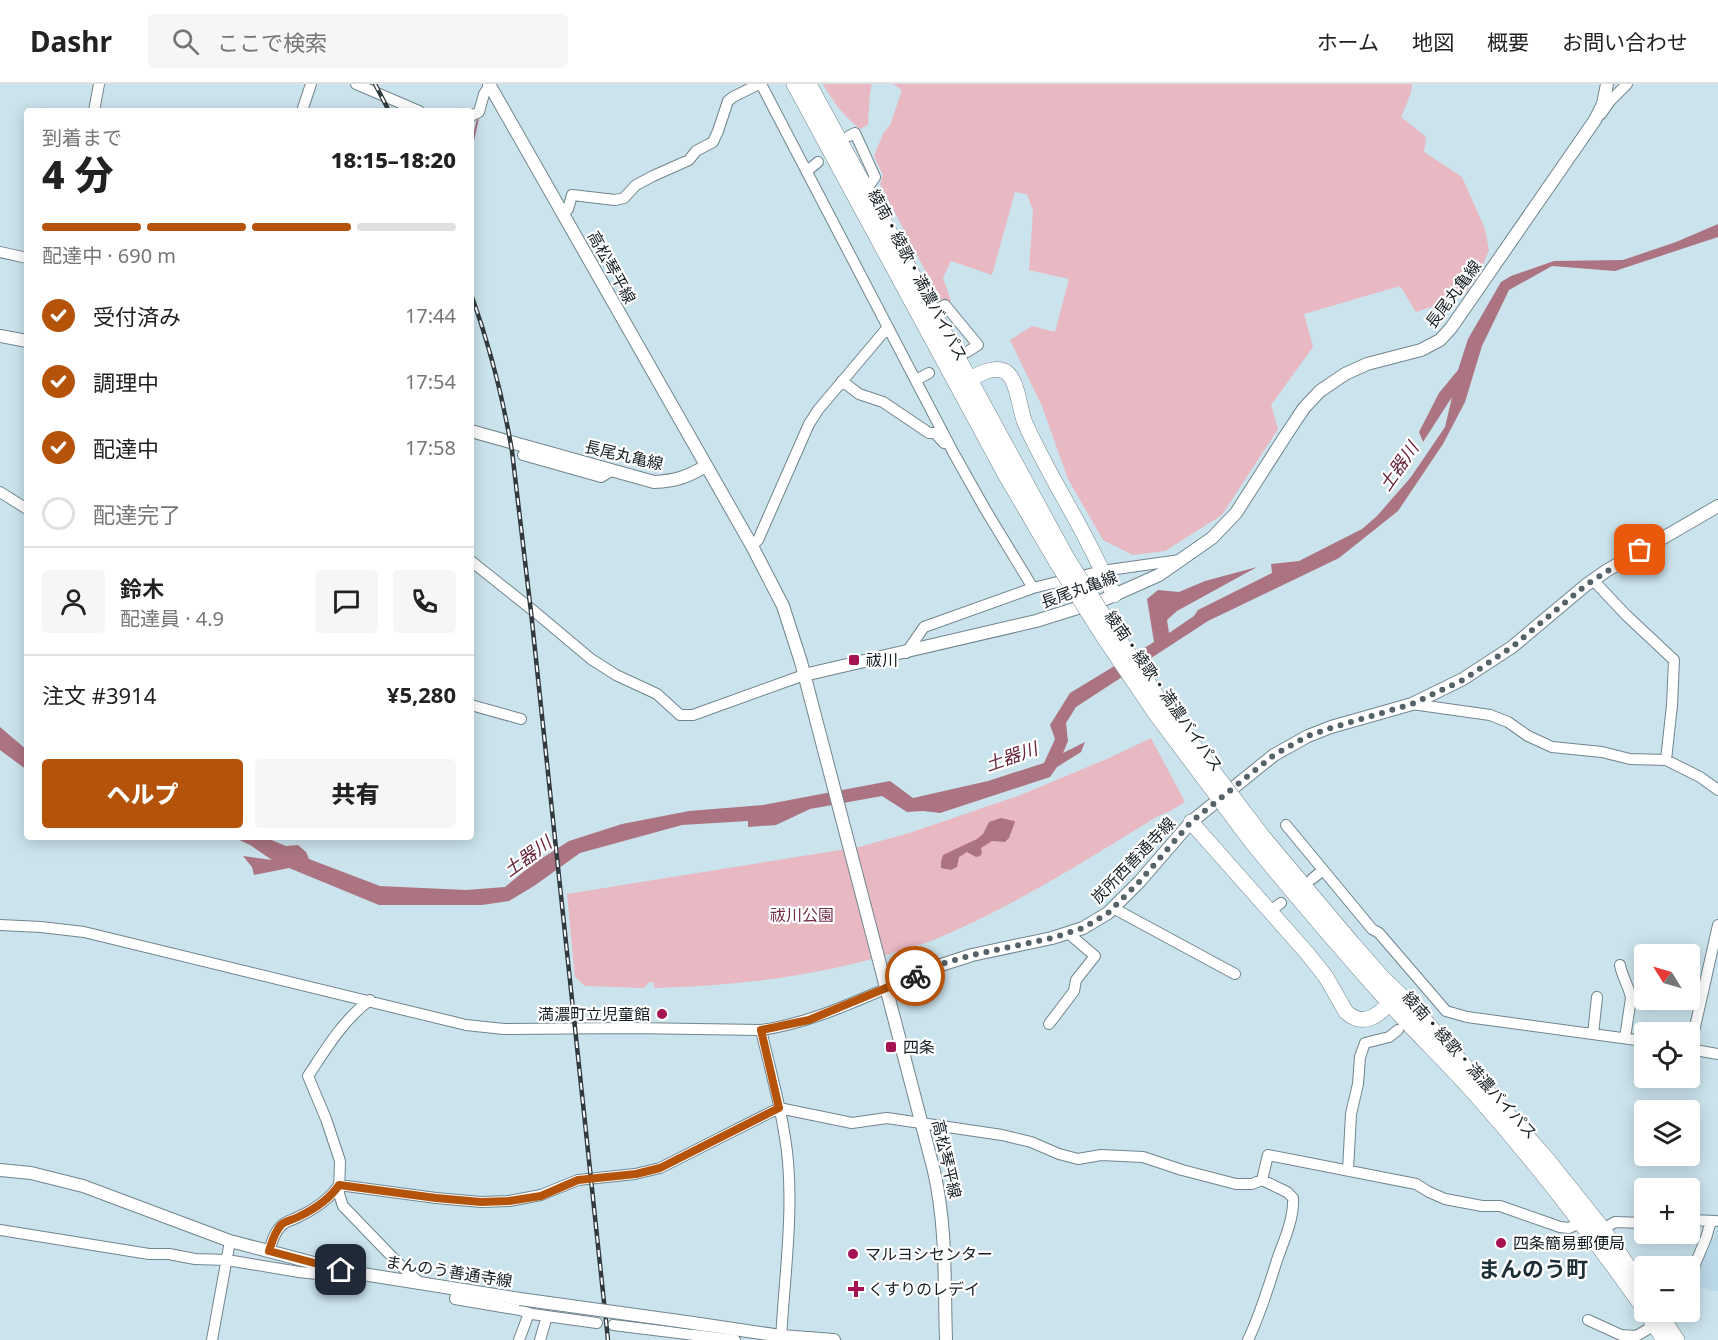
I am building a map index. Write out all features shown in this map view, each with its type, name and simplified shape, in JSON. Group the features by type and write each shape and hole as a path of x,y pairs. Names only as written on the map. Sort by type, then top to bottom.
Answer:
{"highway":[{"name":"綾南・綾歌・満濃バイパス","path":"794,84 932,311 964,383"},
{"name":"綾南・綾歌・満濃バイパス","path":"809,84 859,189 1062,560 1258,841 1353,944 1394,998 1582,1222 1634,1295"},
{"path":"964,383 996,369 1011,376 1022,416 1032,440 1114,595"},
{"path":"1191,822 1275,907 1326,976 1350,1016 1362,1020 1371,1018 1394,998"},
{"name":"綾南・綾歌・満濃バイパス","path":"1394,998 1501,1106 1603,1229 1634,1275"},
{"name":"綾南・綾歌・満濃バイパス","path":"1662,1326 1677,1340"}],"main road":[{"name":"高松琴平線","path":"490,84 706,466"},
{"name":"長尾丸亀線","path":"805,681 1036,621 1103,600 1159,575 1212,538 1236,513 1304,408 1320,391 1345,374 1367,364 1421,350 1440,340 1451,328 1583,139 1603,104 1607,84"},
{"path":"0,336 24,340"},
{"name":"長尾丸亀線","path":"474,432 654,482 670,482 688,477 706,466"},
{"path":"706,466 783,606 805,681 885,989"},
{"name":"炭所西善通寺線","path":"885,989 941,964 1083,928 1108,913 1140,881 1191,822 1274,755 1292,744 1331,728 1412,704 1463,680 1512,647 1593,580 1640,550 1718,506"},
{"name":"高松琴平線","path":"885,989 922,1123 942,1214 946,1340"},
{"name":"まんのう善通寺線","path":"0,1170 31,1173 83,1186 230,1241 341,1270 781,1338 834,1340"}],"street":[{"path":"95,108 99,84"},
{"path":"303,108 311,84"},
{"path":"356,84 412,108"},
{"path":"474,114 479,112 484,94 490,84"},
{"path":"563,214 568,209 572,195 615,200 624,198 636,186 653,176 689,160 696,151 713,142 728,101 733,96 760,84 953,452 1033,588"},
{"path":"1583,139 1610,101 1628,84"},
{"path":"849,136 855,133 874,177 871,183 859,189"},
{"path":"807,171 818,162"},
{"path":"0,252 24,257"},
{"path":"932,311 945,305 978,345 967,352"},
{"path":"752,546 758,540 809,424 818,410 888,327"},
{"path":"916,380 929,373"},
{"path":"842,381 859,394 883,402 929,433 936,433 953,452"},
{"path":"523,455 601,477 611,471"},
{"path":"0,492 24,507"},
{"path":"906,653 924,627 1033,588 1102,572 1181,560"},
{"path":"474,563 604,668 657,694 680,715 693,715 805,681"},
{"path":"1593,580 1674,660 1666,760"},
{"path":"1412,704 1490,715 1508,722 1552,747 1602,752 1630,759 1666,760 1700,777 1718,790"},
{"path":"474,706 522,718"},
{"path":"1286,825 1372,929 1379,933 1446,1011 1453,1014 1634,1039"},
{"path":"1312,879 1323,870"},
{"path":"1113,908 1235,974"},
{"path":"0,925 84,932 466,1025 504,1029 761,1030 809,1020 885,989"},
{"path":"1696,1022 1718,925"},
{"path":"1049,1024 1074,991 1083,965 1095,956 1068,933"},
{"path":"1620,965 1622,976 1630,992 1625,1038"},
{"path":"1425,1005 1434,996"},
{"path":"1593,1034 1597,997"},
{"path":"370,1000 355,1011 326,1048 308,1076 340,1161 339,1194 343,1206 421,1284"},
{"path":"761,1030 788,1160 781,1338"},
{"path":"1348,1170 1351,1114 1358,1084 1360,1057 1365,1042 1389,1037 1398,1030"},
{"path":"1700,1051 1718,1054"},
{"path":"339,1185 481,1202 541,1196 578,1180 636,1174 660,1168 779,1108 852,1123 887,1118 922,1123 1031,1142 1078,1159 1101,1155 1143,1157 1236,1184 1252,1184 1262,1180 1287,1192 1293,1198 1289,1224 1258,1318 1248,1340"},
{"path":"1262,1180 1268,1155 1416,1184 1445,1199 1482,1206 1500,1206 1560,1227 1569,1228 1582,1222"},
{"path":"269,1251 274,1235 283,1223 303,1215 322,1203 333,1194 339,1185"},
{"path":"1699,1256 1715,1221 1700,1220"},
{"path":"1603,1229 1615,1222 1634,1223"},
{"path":"0,1230 148,1254 226,1260 305,1273 327,1275 341,1270"},
{"path":"212,1340 230,1241"},
{"path":"457,1289 455,1299 597,1323"},
{"path":"519,1340 529,1313"},
{"path":"540,1340 547,1316"},
{"path":"1588,1320 1628,1336 1662,1326"},
{"path":"613,1325 735,1340"}],"shaded area":[{"path":"1718,224 1718,237 1615,271 1552,266 1509,290 1482,346 1465,402 1443,444 1398,511 1339,558 1208,621 1076,707 1066,723 1068,741 1063,753 1085,742 1081,752 1057,767 1050,777 940,813 907,812 882,796 810,809 776,825 748,827 748,821 682,825 580,853 509,901 482,905 379,905 289,868 254,875 252,867 243,856 272,860 239,840 271,840 286,846 298,845 306,852 309,859 380,886 466,890 505,887 533,864 569,841 622,824 689,811 763,805 890,781 913,798 988,781 1044,763 1055,739 1050,725 1070,693 1154,642 1147,599 1158,590 1179,592 1205,581 1257,567 1177,611 1167,620 1169,633 1194,616 1198,610 1272,573 1271,564 1299,561 1362,529 1377,516 1411,477 1445,427 1452,397 1423,442 1419,432 1439,393 1458,370 1468,339 1501,282 1511,276 1554,261 1623,260 1676,242"},
{"path":"0,727 24,747 24,768 0,750"},
{"path":"1001,818 1015,822 1005,842 992,841 981,848 980,856 976,857 967,852 959,857 957,867 951,870 941,868 943,855 977,839 983,834 989,822"},
{"path":"1718,1226 1718,1291 1700,1287 1700,1268"}],"green space":[{"path":"823,84 872,84 868,125 860,129 854,124 830,97"},
{"path":"893,84 1412,84 1411,93 1401,117 1426,137 1424,152 1462,177 1485,229 1489,250 1482,267 1467,291 1446,302 1416,312 1400,286 1304,314 1313,347 1271,405 1278,429 1222,515 1165,551 1133,555 1103,540 1068,479 1042,406 1010,340 1032,326 1055,332 1069,279 1029,270 1033,211 1027,194 1015,192 992,275 951,261 943,278 951,301 941,301 880,184 883,175 874,156 883,134 890,125 902,90"},
{"name":"祓川公園","path":"1151,738 1185,802 1019,899 931,941 838,967 746,982 654,988 654,983 649,982 644,988 585,986 575,977 567,894 859,847 909,833 1018,796"}],"waterway":[{"path":"474,136 478,118"}],"railway":[{"path":"375,84 387,108"},
{"path":"474,303 495,371 512,451 608,1340"}],"way so far":[{"path":"915,976 941,964 972,955 1052,938 1083,928 1108,913 1140,881 1191,822 1274,755 1308,736 1412,704 1463,680 1512,647 1586,585 1640,550"}],"place":[{"name":"祓川","path":"854,660"},
{"name":"満濃町立児童館","path":"662,1014"},
{"name":"四条","path":"891,1047"},
{"name":"四条簡易郵便局","path":"1501,1243"},
{"name":"マルヨシセンター","path":"853,1254"},
{"name":"くすりのレデイ","path":"856,1289"}],"district":[{"name":"まんのう町","path":"1533,1268"}],"route":[{"path":"341,1270 269,1251 274,1235 283,1223 322,1203 333,1194 339,1185 436,1198 481,1202 509,1201 541,1196 578,1180 636,1174 660,1168 779,1108 761,1030 809,1020 915,976"}],"water label":[{"name":"土器川","path":"1398,466"},
{"name":"土器川","path":"1011,756"},
{"name":"土器川","path":"527,856"}]}
